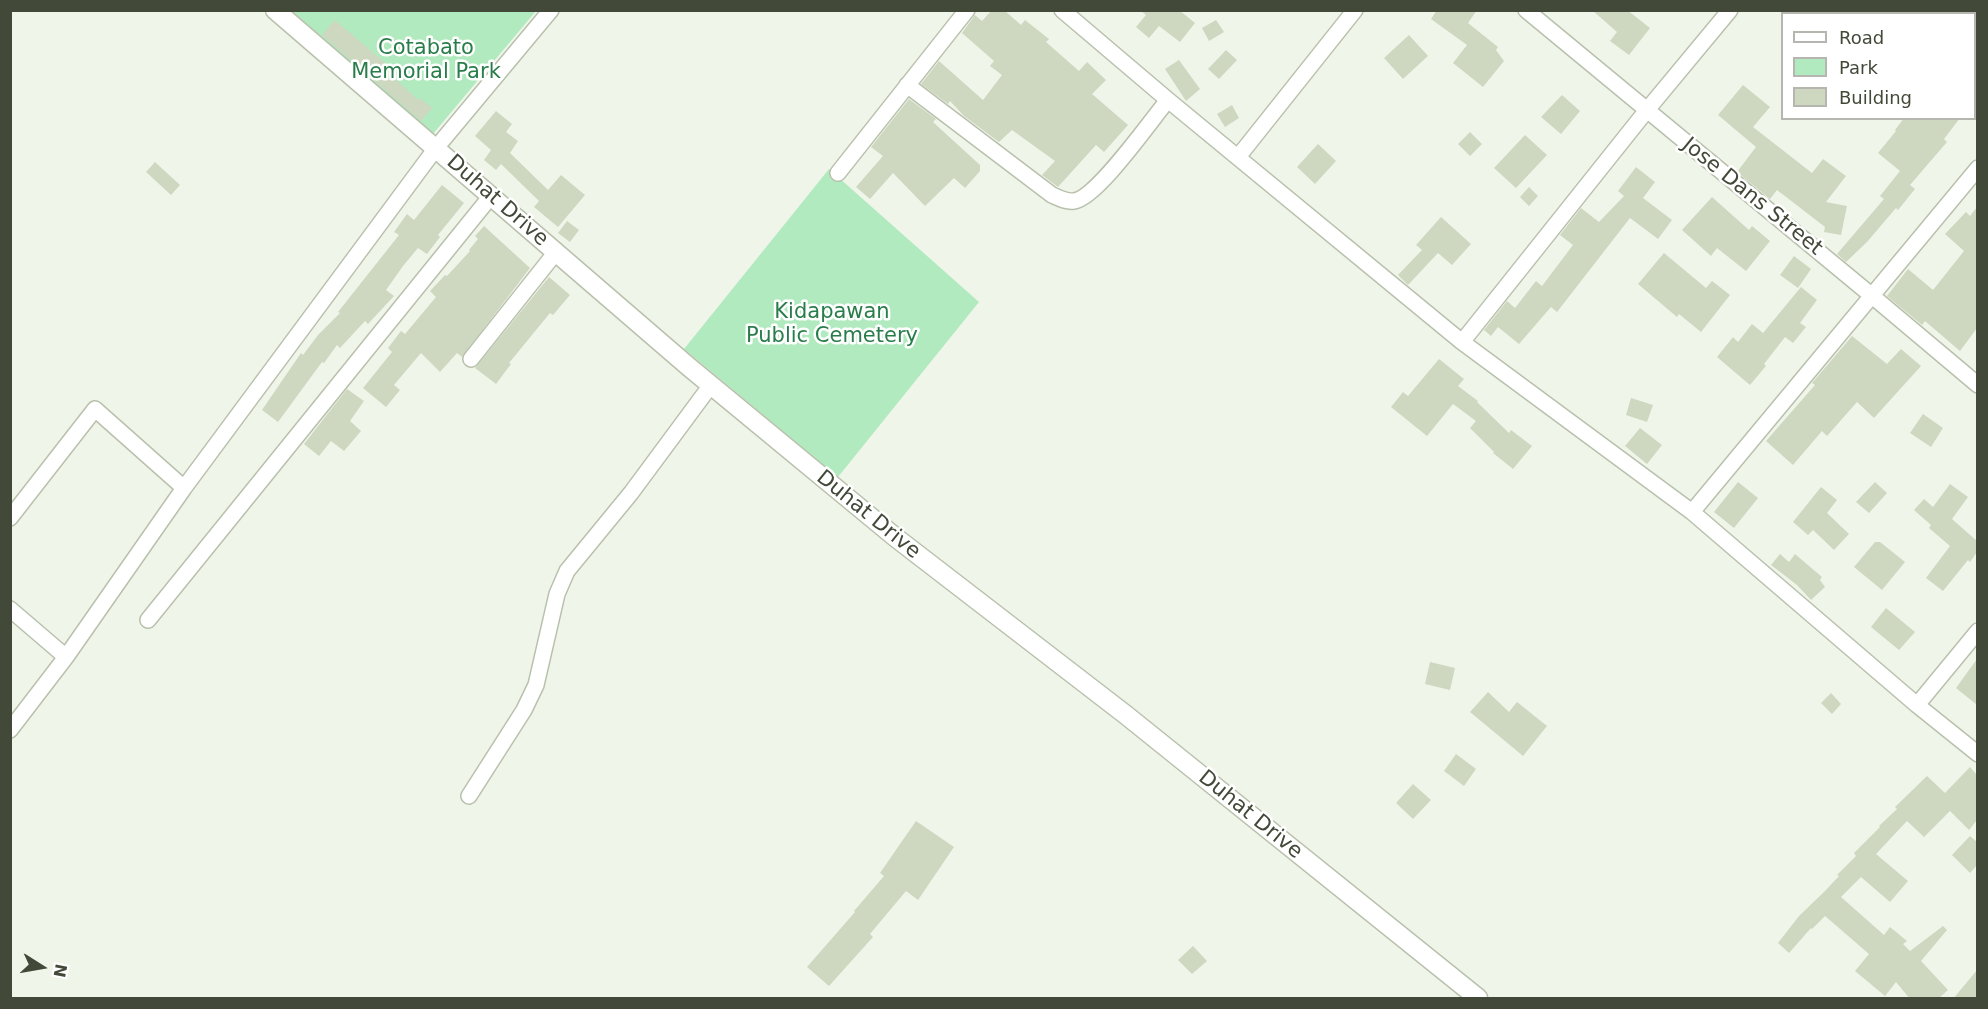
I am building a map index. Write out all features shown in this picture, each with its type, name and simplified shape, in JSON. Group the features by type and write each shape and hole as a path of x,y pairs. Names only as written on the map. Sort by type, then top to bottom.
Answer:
{"street":[{"name":"Duhat Drive","path":"275,10 711,385 895,537 1126,715 1478,999"},
{"path":"10,730 66,657 184,488 436,148 551,10"},
{"path":"838,173 967,10"},
{"path":"1062,10 1462,342 1692,512 1977,754"},
{"path":"1238,157 1355,10"},
{"name":"Jose Dans Street","path":"1526,10 1872,295 1977,385"},
{"path":"1462,342 1730,10"},
{"path":"907,85 1052,195 1066,201 1081,199 1103,181 1168,100"},
{"path":"1692,512 1977,168"},
{"path":"147,620 491,196"},
{"path":"471,360 556,252"},
{"path":"468,796 524,710 536,685 557,594 567,571 631,493 711,385"},
{"path":"10,518 95,409 184,488"},
{"path":"10,609 66,657"},
{"path":"1917,705 1977,632"}],"green space":[{"name":"Cotabato Memorial Park","path":"292,11 536,11 433,134"},
{"name":"Kidapawan Public Cemetery","path":"829,169 979,302 838,477 684,349"}],"building":[{"path":"992,10 1004,10 1021,25 1025,20 1049,39 1046,42 1079,71 1087,62 1106,80 1092,94 1128,125 1104,152 1096,145 1058,187 1042,175 1055,161 1012,130 999,142 964,116 950,101 948,104 921,84 939,61 983,100 1002,75 990,66 994,61 962,33 975,15 982,21"},
{"path":"1140,10 1179,10 1195,23 1180,42 1159,26 1149,38 1136,27 1146,15"},
{"path":"1437,10 1477,10 1468,23 1498,47 1496,50 1504,61 1483,87 1453,63 1467,45 1431,19"},
{"path":"1592,10 1627,10 1650,28 1629,55 1610,41 1617,32"},
{"path":"335,20 398,74 395,79 418,100 420,98 432,108 421,121 322,35"},
{"path":"1216,20 1224,32 1209,41 1202,28"},
{"path":"1409,35 1428,56 1403,79 1384,58"},
{"path":"1226,50 1237,60 1219,79 1208,69"},
{"path":"1179,60 1200,89 1186,101 1165,69"},
{"path":"1743,85 1770,107 1753,127 1812,173 1823,159 1846,176 1826,202 1847,206 1841,235 1824,232 1825,227 1777,190 1770,199 1737,172 1756,147 1718,115"},
{"path":"1562,95 1580,111 1561,134 1541,117"},
{"path":"909,99 936,119 933,122 980,165 980,171 965,188 954,178 925,206 893,173 870,199 856,187 883,156 871,147"},
{"path":"1232,105 1239,118 1225,127 1217,114"},
{"path":"496,111 512,124 506,132 518,141 510,153 548,190 561,175 585,195 558,227 534,207 539,201 501,164 496,170 484,160 491,150 475,136"},
{"path":"1902,120 1958,120 1944,139 1947,142 1910,185 1915,189 1898,210 1896,208 1867,242 1846,262 1837,254 1884,199 1880,196 1900,171 1878,153"},
{"path":"1470,132 1482,144 1470,156 1458,144"},
{"path":"1525,135 1547,155 1516,188 1494,168"},
{"path":"1318,144 1336,161 1315,184 1297,167"},
{"path":"155,162 180,185 171,195 146,172"},
{"path":"1636,167 1655,182 1643,198 1672,220 1658,239 1630,218 1557,312 1551,307 1519,344 1498,327 1491,336 1484,330 1507,301 1515,308 1536,281 1542,286 1573,245 1560,235 1581,208 1599,222 1624,196 1618,191"},
{"path":"442,185 464,203 438,235 440,237 427,254 418,248 403,266 386,290 394,296 368,324 365,321 340,348 337,345 278,422 262,410 301,353 303,355 318,335 340,313 338,312 399,235 394,232 407,214 414,220"},
{"path":"1529,187 1538,196 1529,206 1520,197"},
{"path":"1712,197 1749,230 1752,226 1770,241 1746,271 1717,248 1711,256 1682,230"},
{"path":"1977,207 1977,328 1960,351 1925,321 1922,325 1887,296 1908,269 1933,290 1964,251 1945,234 1966,212 1970,216"},
{"path":"1441,217 1471,244 1452,265 1438,253 1408,285 1398,275 1422,250 1416,245"},
{"path":"567,221 579,230 570,242 558,233"},
{"path":"484,226 530,268 462,357 457,353 440,372 421,353 394,385 400,390 386,407 363,388 392,352 388,348 401,331 405,334 436,297 430,291 470,251 478,239 475,236"},
{"path":"1664,253 1706,288 1712,281 1730,295 1701,332 1679,314 1677,317 1638,284"},
{"path":"1794,256 1811,269 1798,288 1780,275"},
{"path":"549,277 570,295 553,315 550,313 509,363 511,364 496,384 475,368"},
{"path":"1801,287 1817,300 1800,323 1806,327 1793,343 1785,337 1750,385 1717,357 1733,337 1738,342 1752,324 1763,333"},
{"path":"1852,336 1887,364 1901,349 1921,366 1874,418 1857,402 1827,436 1822,431 1793,465 1766,441 1815,385 1812,383"},
{"path":"1439,359 1464,379 1458,386 1478,401 1509,433 1511,430 1532,446 1513,469 1493,453 1470,428 1476,421 1453,404 1427,436 1391,407 1403,392 1408,396"},
{"path":"347,389 364,401 350,421 361,431 344,451 331,441 319,456 304,444"},
{"path":"1631,398 1653,405 1647,422 1626,415"},
{"path":"1923,414 1943,428 1931,447 1910,433"},
{"path":"1640,428 1662,445 1647,464 1625,446"},
{"path":"1738,482 1758,498 1734,528 1714,512"},
{"path":"1875,482 1887,493 1869,513 1856,502"},
{"path":"1950,484 1968,497 1952,519 1977,541 1977,552 1943,591 1926,578 1950,546 1929,528 1931,525 1914,510 1924,499 1933,507"},
{"path":"1821,487 1837,500 1827,513 1849,534 1834,550 1813,530 1808,535 1793,522"},
{"path":"1875,542 1880,542 1905,562 1882,590 1854,567"},
{"path":"1780,554 1789,562 1795,554 1822,577 1820,580 1825,587 1811,600 1797,585 1771,565"},
{"path":"1886,608 1915,632 1899,650 1871,627"},
{"path":"1977,659 1977,705 1956,688"},
{"path":"1430,662 1455,668 1450,690 1425,684"},
{"path":"1488,692 1509,712 1517,702 1547,726 1523,756 1470,712"},
{"path":"1831,693 1841,704 1832,714 1821,703"},
{"path":"1456,754 1476,769 1464,786 1444,771"},
{"path":"1970,767 1977,775 1977,820 1969,830 1950,811 1924,837 1907,821 1876,854 1908,881 1890,902 1861,877 1841,897 1884,935 1890,927 1907,941 1903,944 1910,951 1943,926 1947,930 1921,961 1948,990 1938,999 1910,999 1896,982 1885,996 1855,971 1869,954 1825,916 1789,953 1778,943 1799,916 1856,856 1854,853 1897,809 1895,807 1927,776 1945,793"},
{"path":"1413,784 1431,800 1413,819 1396,803"},
{"path":"916,821 954,847 918,900 906,891 870,934 873,937 829,986 807,967 884,876 880,873"},
{"path":"1970,836 1977,842 1977,865 1970,873 1952,855"},
{"path":"1193,946 1207,961 1192,974 1178,960"},
{"path":"1977,970 1977,999 1953,999"}]}
